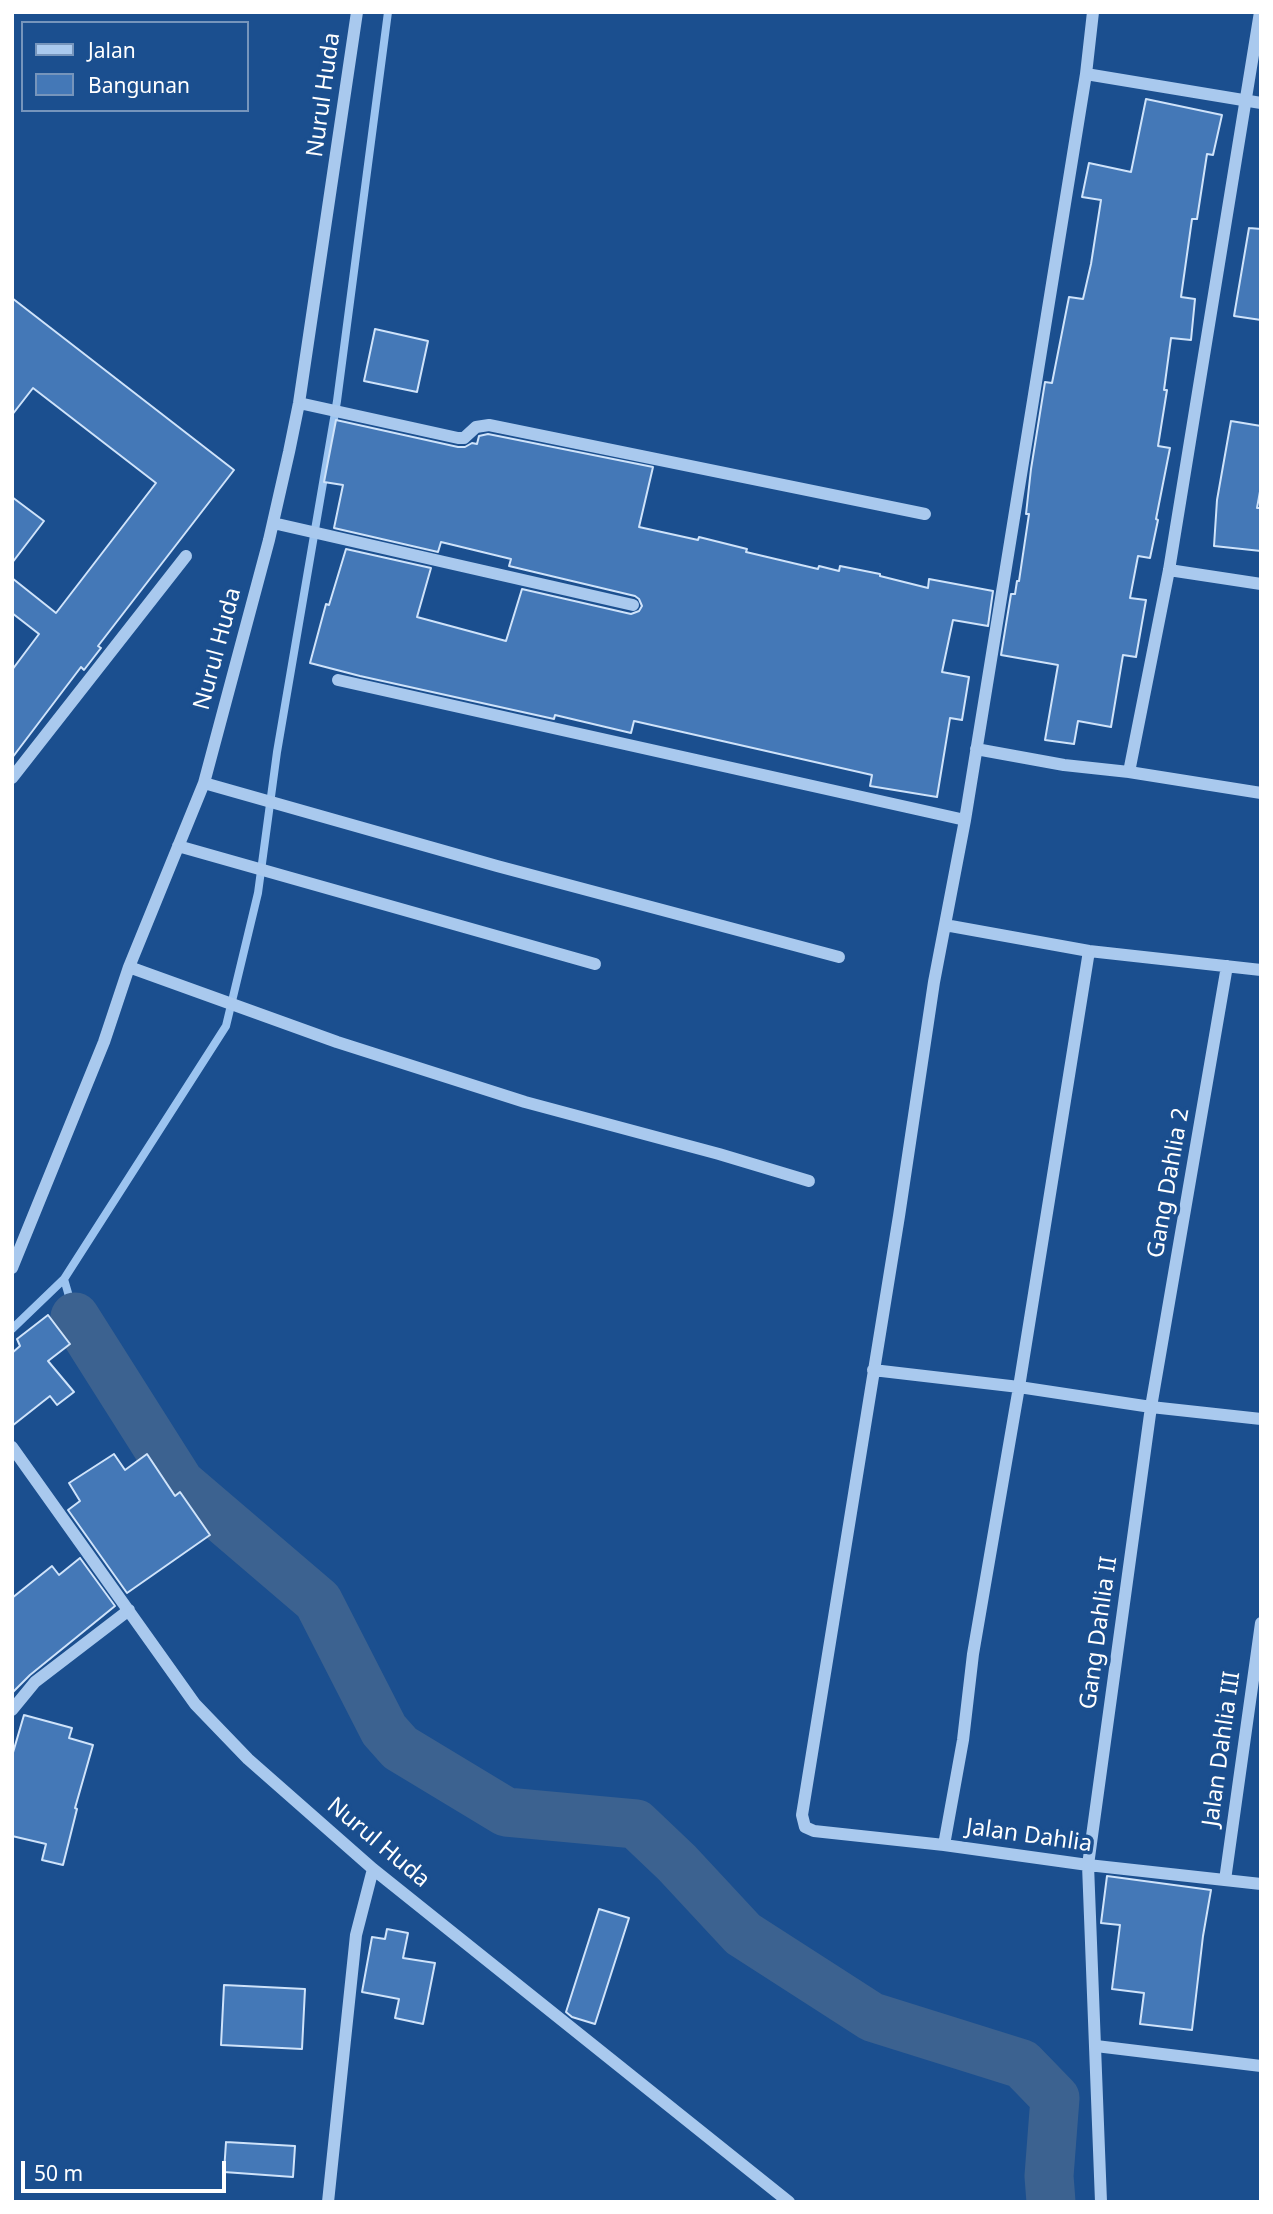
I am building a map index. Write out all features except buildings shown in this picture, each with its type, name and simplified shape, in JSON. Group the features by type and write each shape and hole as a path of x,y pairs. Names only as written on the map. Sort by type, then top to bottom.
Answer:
{"street":[{"name":"Nurul Huda","path":"12,1268 104,1042 129,967 204,783 279,524 357,12"},
{"path":"1093,12 1086,74 965,820 934,982 873,1370 1261,1419"},
{"path":"1129,772 1169,570 1260,12"},
{"path":"1086,74 1261,103"},
{"path":"299,403 458,438 464,438 476,427 489,425 925,514"},
{"path":"279,524 633,605"},
{"path":"12,778 186,556"},
{"path":"1169,570 1261,584"},
{"path":"338,680 965,820"},
{"path":"976,749 1064,765 1129,772 1261,793"},
{"path":"204,783 839,957"},
{"path":"178,846 595,964"},
{"path":"945,925 1089,951 1261,970"},
{"path":"944,1845 1089,951"},
{"name":"Gang Dahlia 2","path":"1151,1406 1227,966"},
{"path":"129,967 338,1042 525,1102 731,1157 809,1181"},
{"name":"Jalan Dahlia","path":"873,1370 802,1815 805,1828 1088,1865 1261,1884"},
{"name":"Gang Dahlia II","path":"1101,2202 1088,1865 1151,1406"},
{"name":"Nurul Huda","path":"12,1447 195,1704 248,1759 373,1869 789,2202"},
{"path":"12,1710 35,1682 129,1610"},
{"name":"Jalan Dahlia III","path":"1225,1880 1261,1623"},
{"path":"328,2202 356,1935 373,1869"},
{"path":"1096,2046 1261,2066"}],"waterway":[{"path":"75,1317 64,1279 226,1026 258,893 277,752 337,401 388,12"},
{"path":"12,1329 64,1279"},
{"path":"75,1317 180,1483 318,1601 384,1730 400,1748 506,1812 636,1824 677,1863 743,1934 872,2017 1022,2064 1055,2098 1049,2176 1051,2202"}]}
